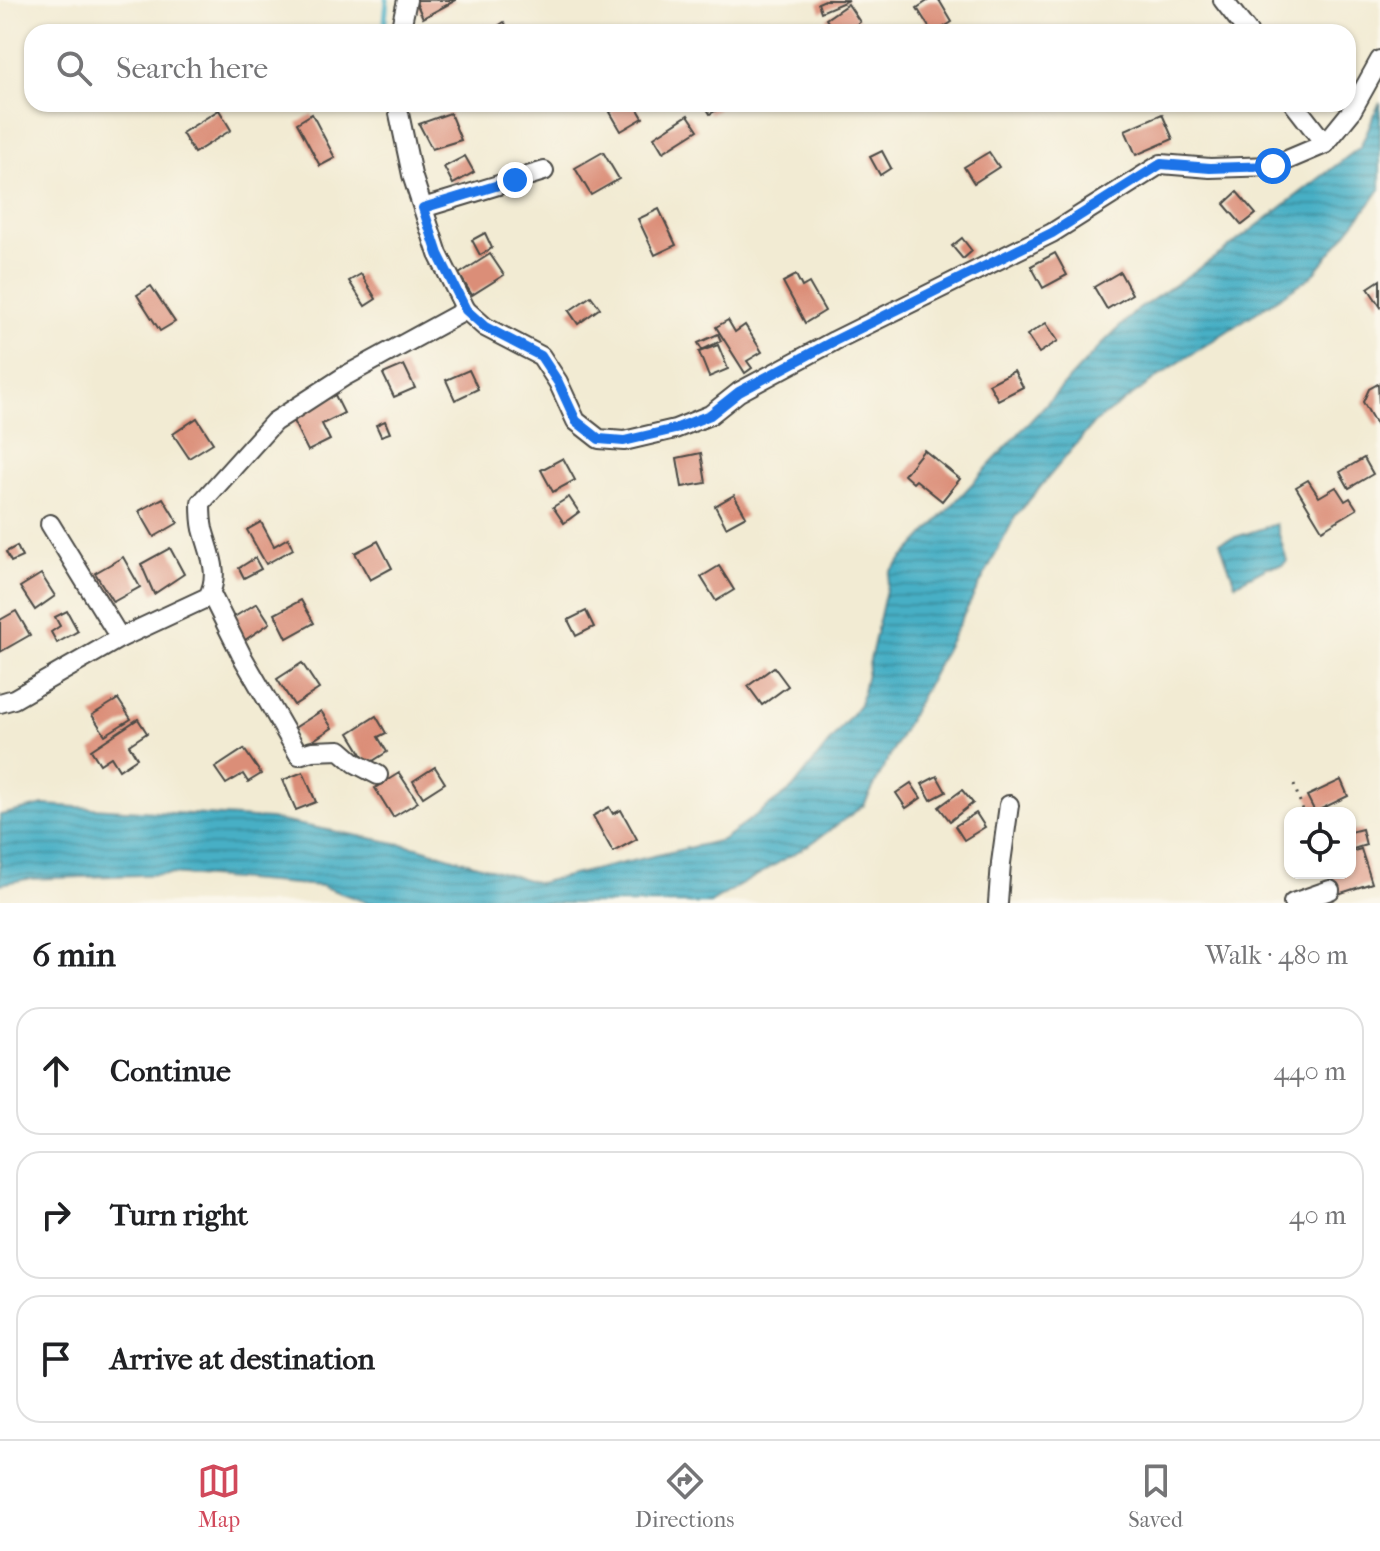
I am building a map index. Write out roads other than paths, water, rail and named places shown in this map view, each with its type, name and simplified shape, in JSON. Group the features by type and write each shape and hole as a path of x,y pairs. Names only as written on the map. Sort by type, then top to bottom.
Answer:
{"street":[{"path":"402,24 407,0"},
{"path":"1223,0 1242,24"},
{"path":"1356,103 1380,60"},
{"path":"399,112 412,175 438,254 466,310 485,327 541,356 558,382 576,421 599,439 624,441 675,429 710,415 739,392 834,341 1052,233 1161,164 1210,168 1273,166 1325,144 1351,112"},
{"path":"1300,112 1325,144"},
{"path":"423,208 544,171"},
{"path":"0,703 14,699 120,638 208,597 214,587 214,564 202,526 201,503 220,481 274,422 345,376 466,310"},
{"path":"50,524 120,638"},
{"path":"211,594 243,658 299,755 340,750 355,763 378,775"},
{"path":"998,903 1009,805"},
{"path":"1293,903 1330,890"}],"water":[{"path":"1380,102 1380,189 1312,276 1175,365 1094,423 1015,517 864,805 812,843 710,903 368,903 321,886 170,874 27,879 0,884 0,815 44,805 270,819 417,847 538,883 722,840 792,789 860,704 890,572 1136,311 1224,251 1360,147"},
{"path":"1276,524 1287,561 1267,567 1235,584 1220,542"}],"waterway":[{"path":"385,24 387,0"}]}
